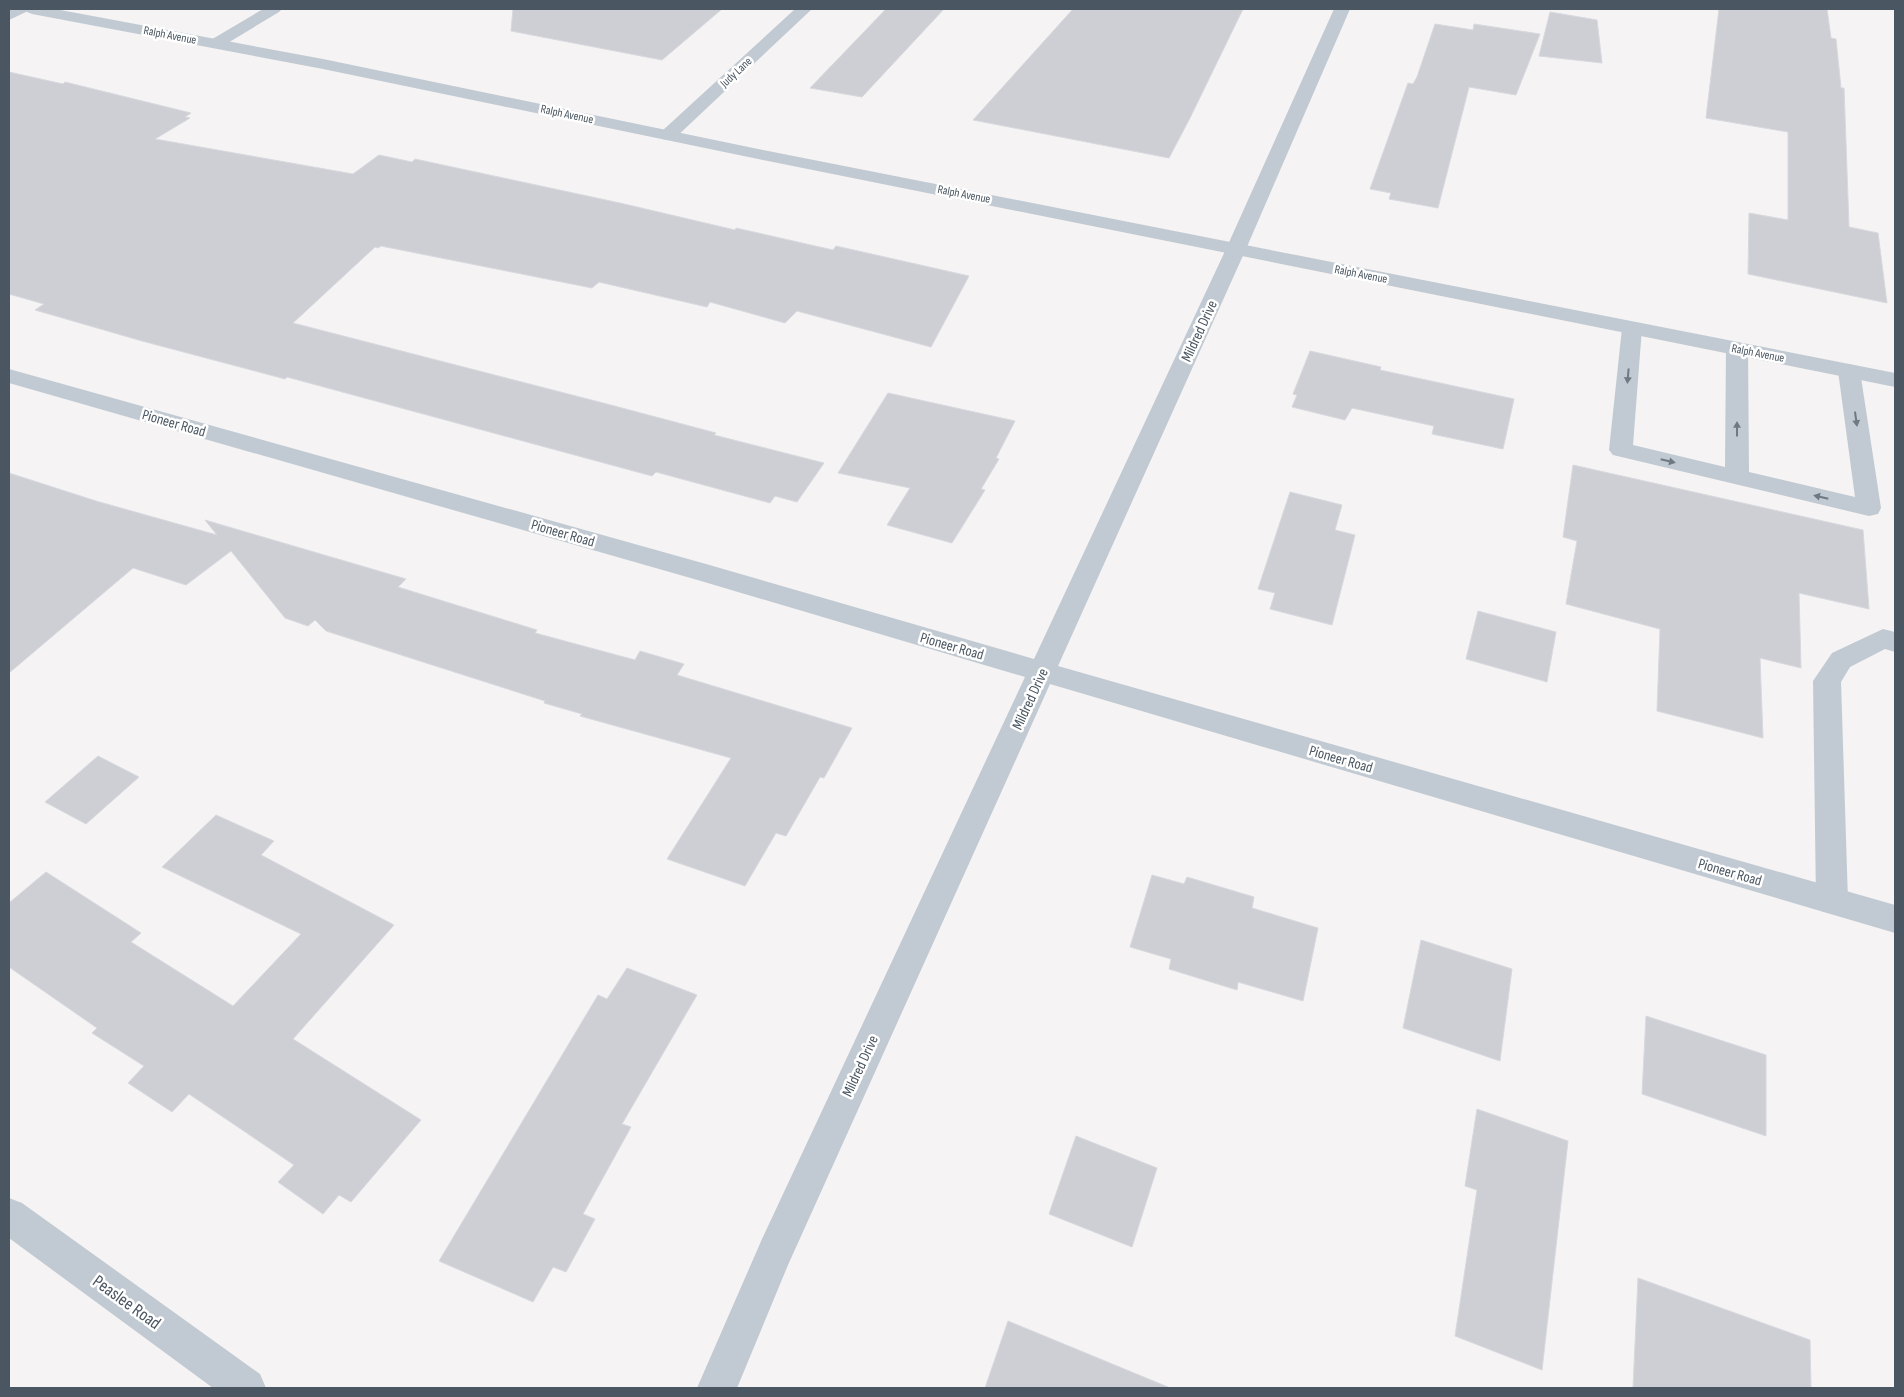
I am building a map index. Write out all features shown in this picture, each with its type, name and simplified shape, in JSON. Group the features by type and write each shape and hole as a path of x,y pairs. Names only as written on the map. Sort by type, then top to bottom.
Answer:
{"street":[{"path":"9,15 21,9"},
{"name":"Ralph Avenue","path":"32,9 1895,380"},
{"path":"215,44 274,9"},
{"name":"Judy Lane","path":"668,135 804,9"},
{"name":"Mildred Drive","path":"717,1388 779,1243 1236,249 1342,9"},
{"path":"1632,328 1621,450 1869,508 1848,371"},
{"path":"1736,349 1737,477"},
{"name":"Pioneer Road","path":"9,376 706,573 1895,919"},
{"path":"1832,901 1827,681 1841,660 1883,639 1895,642"},
{"name":"Peaslee Road","path":"9,1216 246,1388"}],"building":[{"path":"513,9 722,9 662,60 511,31"},
{"path":"886,9 944,9 862,97 810,88"},
{"path":"1073,9 1243,9 1169,158 973,120"},
{"path":"1719,9 1827,9 1831,38 1836,39 1841,88 1844,88 1849,227 1878,233 1887,303 1748,274 1749,213 1788,220 1788,132 1706,118"},
{"path":"1550,12 1597,20 1602,63 1539,56"},
{"path":"1435,24 1473,30 1474,24 1540,34 1516,95 1469,87 1438,208 1389,199 1391,193 1370,189 1408,83 1413,84 1417,77"},
{"path":"9,72 63,84 65,82 191,113 185,117 190,118 155,139 353,174 379,155 412,162 415,159 735,230 736,228 833,250 836,246 969,276 931,347 797,311 785,323 710,302 707,307 599,282 592,288 381,246 375,247 293,323 607,404 716,433 714,435 824,463 797,502 775,496 770,503 656,472 652,476 287,377 285,379 142,341 35,310 44,304 9,294"},
{"path":"1310,351 1381,367 1380,370 1514,399 1503,449 1432,434 1434,426 1352,408 1345,420 1292,407 1297,395 1293,394"},
{"path":"888,393 1015,421 996,458 999,459 981,489 985,490 952,543 887,525 910,488 838,473"},
{"path":"1573,465 1863,530 1869,609 1799,593 1801,668 1760,658 1763,738 1657,711 1660,629 1566,604 1577,541 1563,537"},
{"path":"9,473 96,501 217,535 205,520 406,579 398,587 537,630 535,633 635,660 640,651 684,664 677,675 852,728 824,778 820,777 786,836 776,833 745,886 667,859 731,758 580,716 582,714 544,703 545,701 326,631 315,620 308,626 285,618 231,551 186,585 133,568 9,673"},
{"path":"1290,492 1342,505 1335,530 1355,535 1332,625 1270,609 1275,593 1258,589"},
{"path":"1478,611 1556,632 1547,682 1466,659"},
{"path":"98,756 139,777 86,824 45,802"},
{"path":"216,815 274,841 261,855 394,925 293,1039 421,1120 351,1202 339,1195 323,1214 278,1182 294,1165 189,1094 172,1112 128,1083 144,1066 92,1033 97,1028 9,967 9,903 46,872 141,933 131,942 233,1006 301,934 162,867"},
{"path":"1152,875 1184,884 1187,877 1254,897 1252,908 1318,928 1303,1001 1238,982 1237,990 1169,969 1171,959 1130,947"},
{"path":"1421,940 1512,969 1500,1061 1403,1028"},
{"path":"627,968 697,995 622,1124 631,1127 583,1214 595,1219 566,1272 553,1267 533,1302 439,1261 598,995 607,999"},
{"path":"1646,1016 1766,1055 1766,1136 1642,1094"},
{"path":"1477,1109 1568,1141 1542,1370 1455,1336 1477,1190 1465,1186"},
{"path":"1076,1136 1157,1168 1132,1247 1049,1214"},
{"path":"1638,1278 1810,1340 1811,1388 1633,1388"},
{"path":"1008,1321 1168,1387 1168,1388 985,1388"}]}
